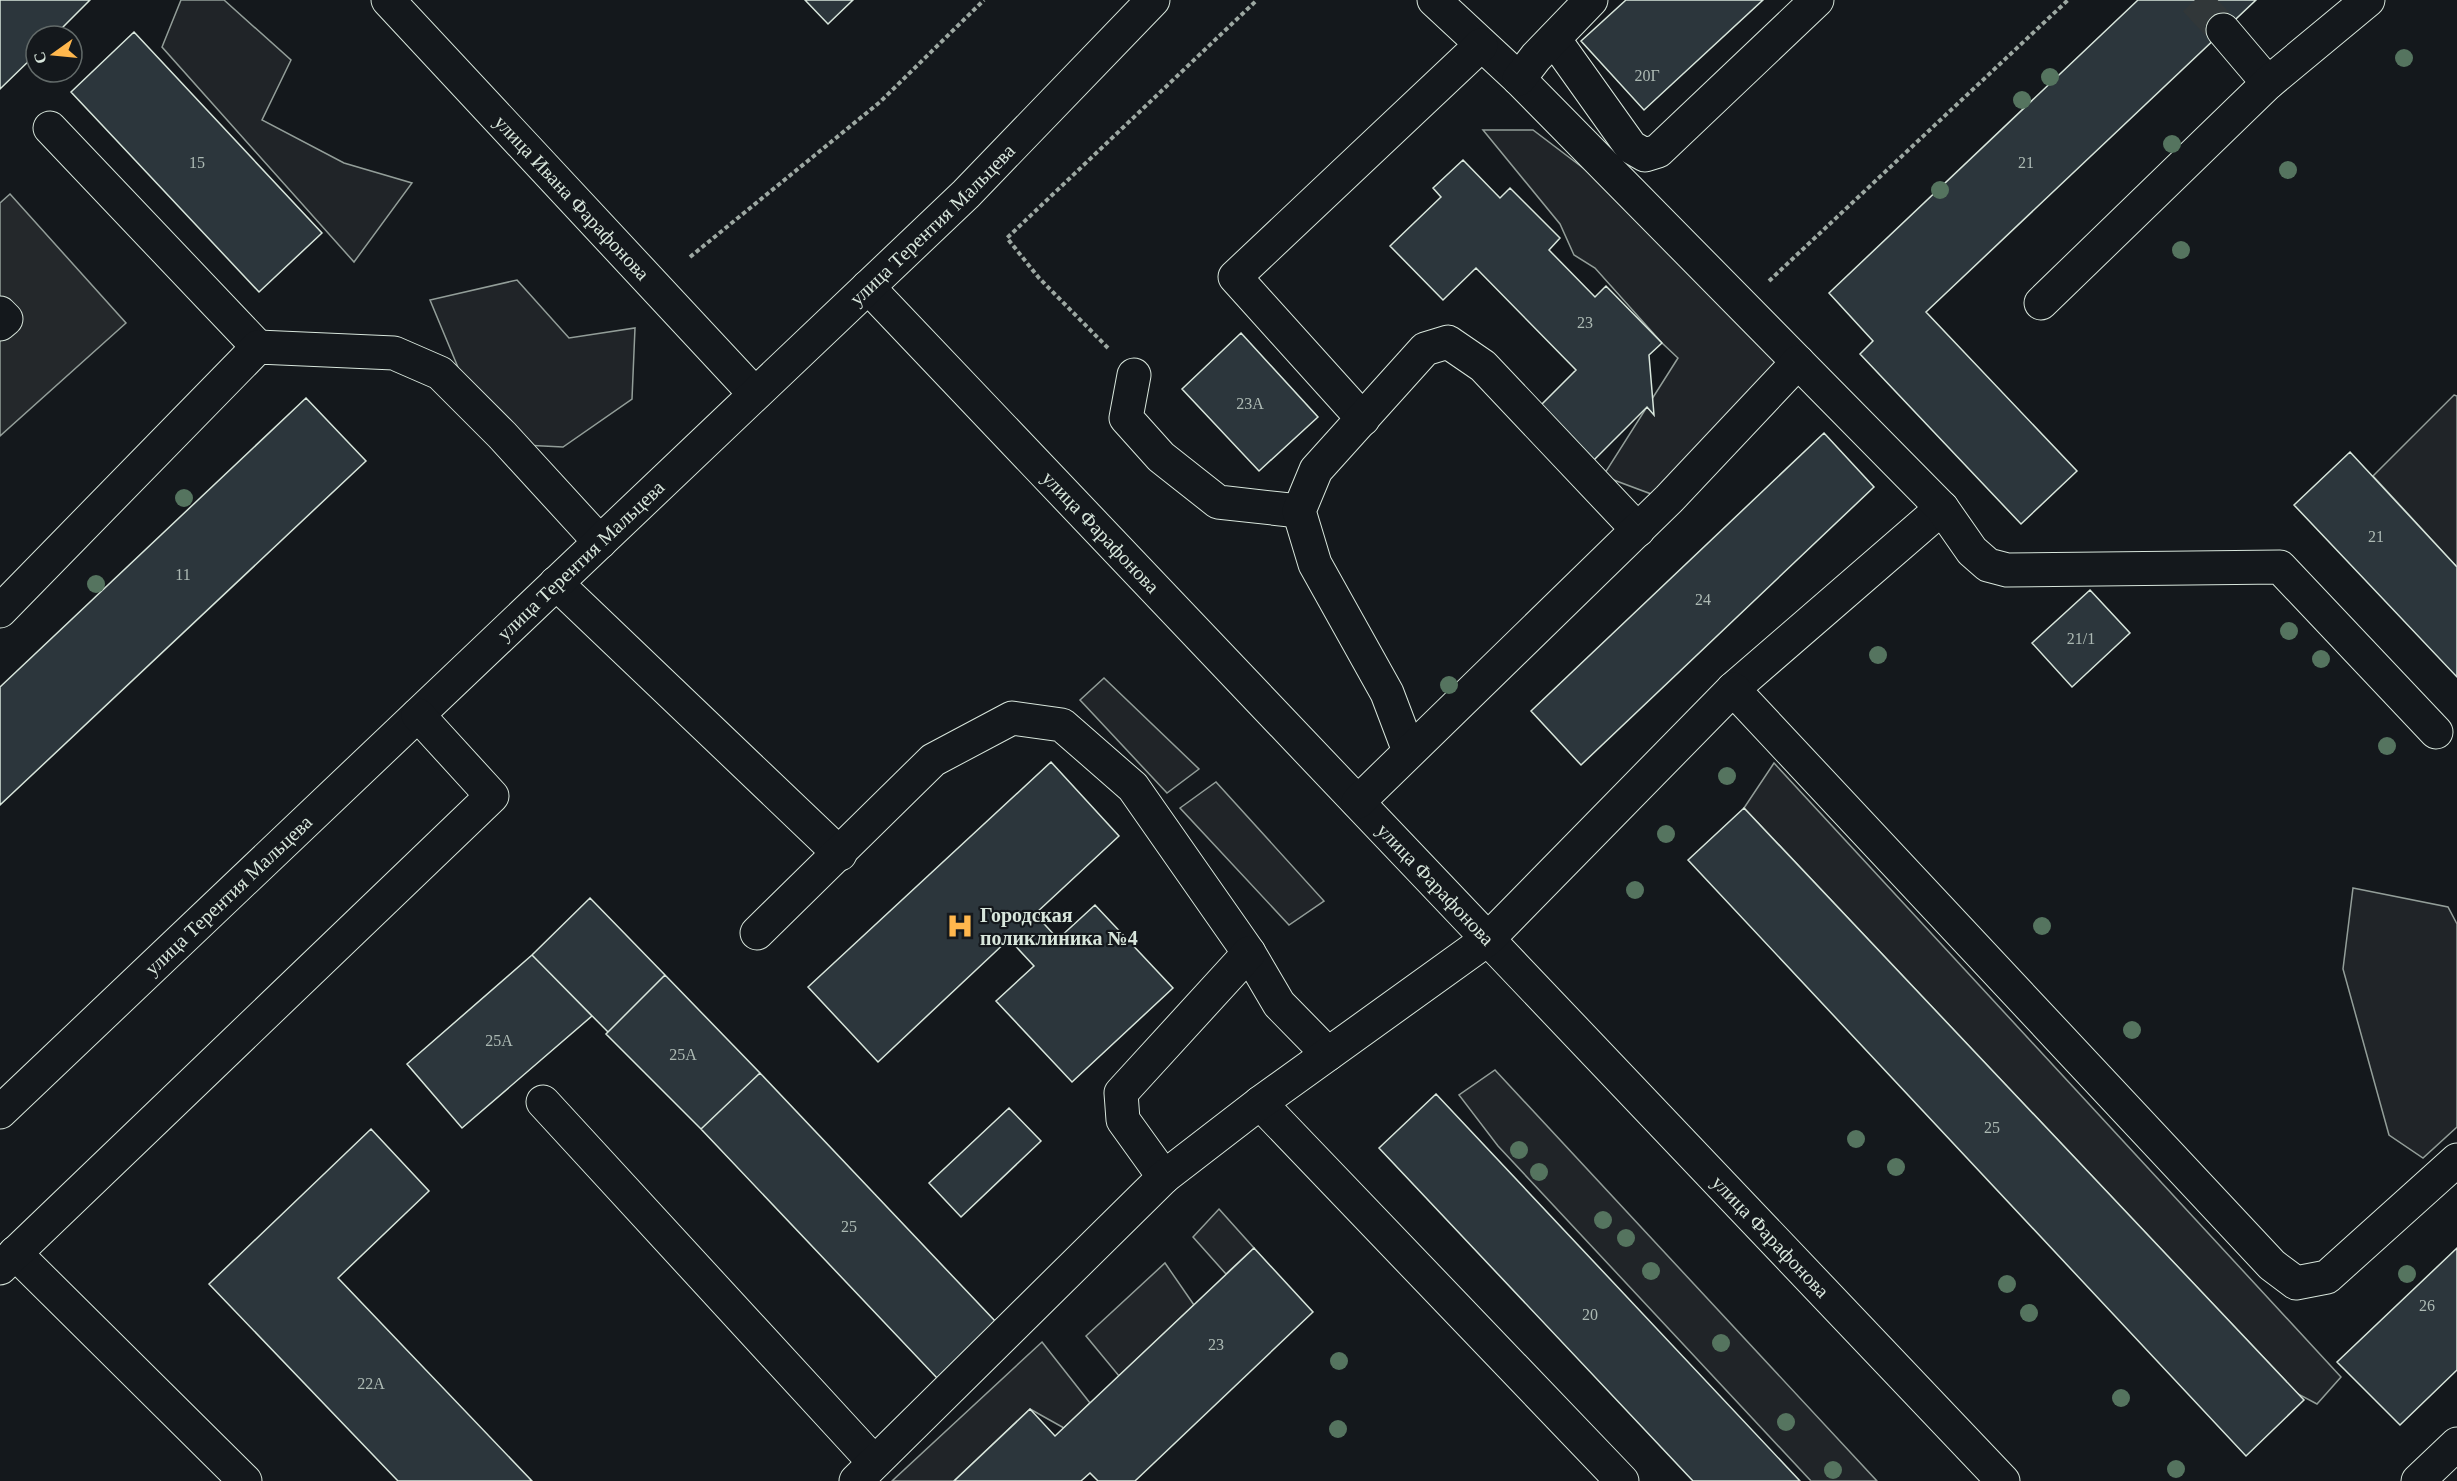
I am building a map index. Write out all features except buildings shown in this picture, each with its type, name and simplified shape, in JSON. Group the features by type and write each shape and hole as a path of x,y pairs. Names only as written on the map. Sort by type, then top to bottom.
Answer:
{"street":[{"name":"улица Ивана Фарафонова","path":"388,0 755,394"},
{"path":"1434,0 1519,79 1734,295 1942,508 1972,551 1988,564 2007,570 2280,567 2436,732"},
{"path":"1519,79 1591,0"},
{"path":"1554,39 1631,147 1645,155 1658,152 1817,0"},
{"path":"2041,303 2268,83 2368,0"},
{"name":"улица Терентия Мальцева","path":"0,1112 966,194 1146,2"},
{"path":"2223,30 2268,83"},
{"path":"1363,419 1235,277 1481,45"},
{"path":"50,128 258,347 394,353 440,373 502,435 600,542"},
{"name":"улица Фарафонова","path":"868,287 2003,1481"},
{"path":"0,313 6,319 0,324"},
{"path":"1409,751 1387,693 1315,564 1299,511 1316,470 1425,350 1448,342 1483,366 1638,530"},
{"path":"0,611 258,347"},
{"path":"1358,802 1638,530 1798,362"},
{"path":"1134,375 1126,418 1161,457 1218,502 1299,511"},
{"path":"543,1102 865,1471 1164,1177 1260,1103 1488,939 1733,689 1942,508"},
{"path":"556,584 840,854"},
{"path":"1733,689 2272,1265 2296,1282 2327,1277 2457,1160"},
{"path":"245,1481 8,1260 492,796 418,715"},
{"path":"758,933 933,760 1012,718 1062,725 1133,787 1250,953 1279,1004 1328,1054"},
{"path":"1164,1177 1123,1120 1121,1093 1250,953"},
{"path":"1260,1103 1622,1481"},
{"path":"2418,1481 2457,1444"}],"path":[{"path":"690,257 880,102 984,0"},
{"path":"1134,375 1039,278 1007,238 1257,0"},
{"path":"1734,295 1767,283 2068,0"}],"shaded area":[{"path":"181,0 224,0 291,60 262,120 344,163 412,183 354,262 162,47"},
{"path":"1483,130 1533,130 1595,177 1780,361 1654,495 1603,476 1678,358 1595,268 1574,255 1560,224"},
{"path":"10,194 126,323 0,436 0,203"},
{"path":"517,280 569,338 635,328 632,399 563,447 504,444 472,401 430,300"},
{"path":"2454,395 2457,396 2457,567 2373,476"},
{"path":"1104,678 1199,769 1167,793 1080,700"},
{"path":"1774,763 2341,1377 2317,1404 2298,1394 1744,808"},
{"path":"1216,782 1324,901 1289,925 1180,808"},
{"path":"2353,888 2448,907 2457,924 2457,1127 2423,1158 2389,1135 2343,969"},
{"path":"1495,1070 1877,1481 1811,1481 1498,1146 1459,1095"},
{"path":"1219,1209 1254,1248 1226,1274 1193,1237"},
{"path":"1165,1263 1194,1305 1119,1376 1086,1336"},
{"path":"1042,1342 1090,1403 1064,1428 1030,1409 954,1481 892,1481"}],"tunnel":[{"path":"2195,0 2223,30"}],"place":[{"name":"Городская поликлиника №4","path":"960,926"}]}
